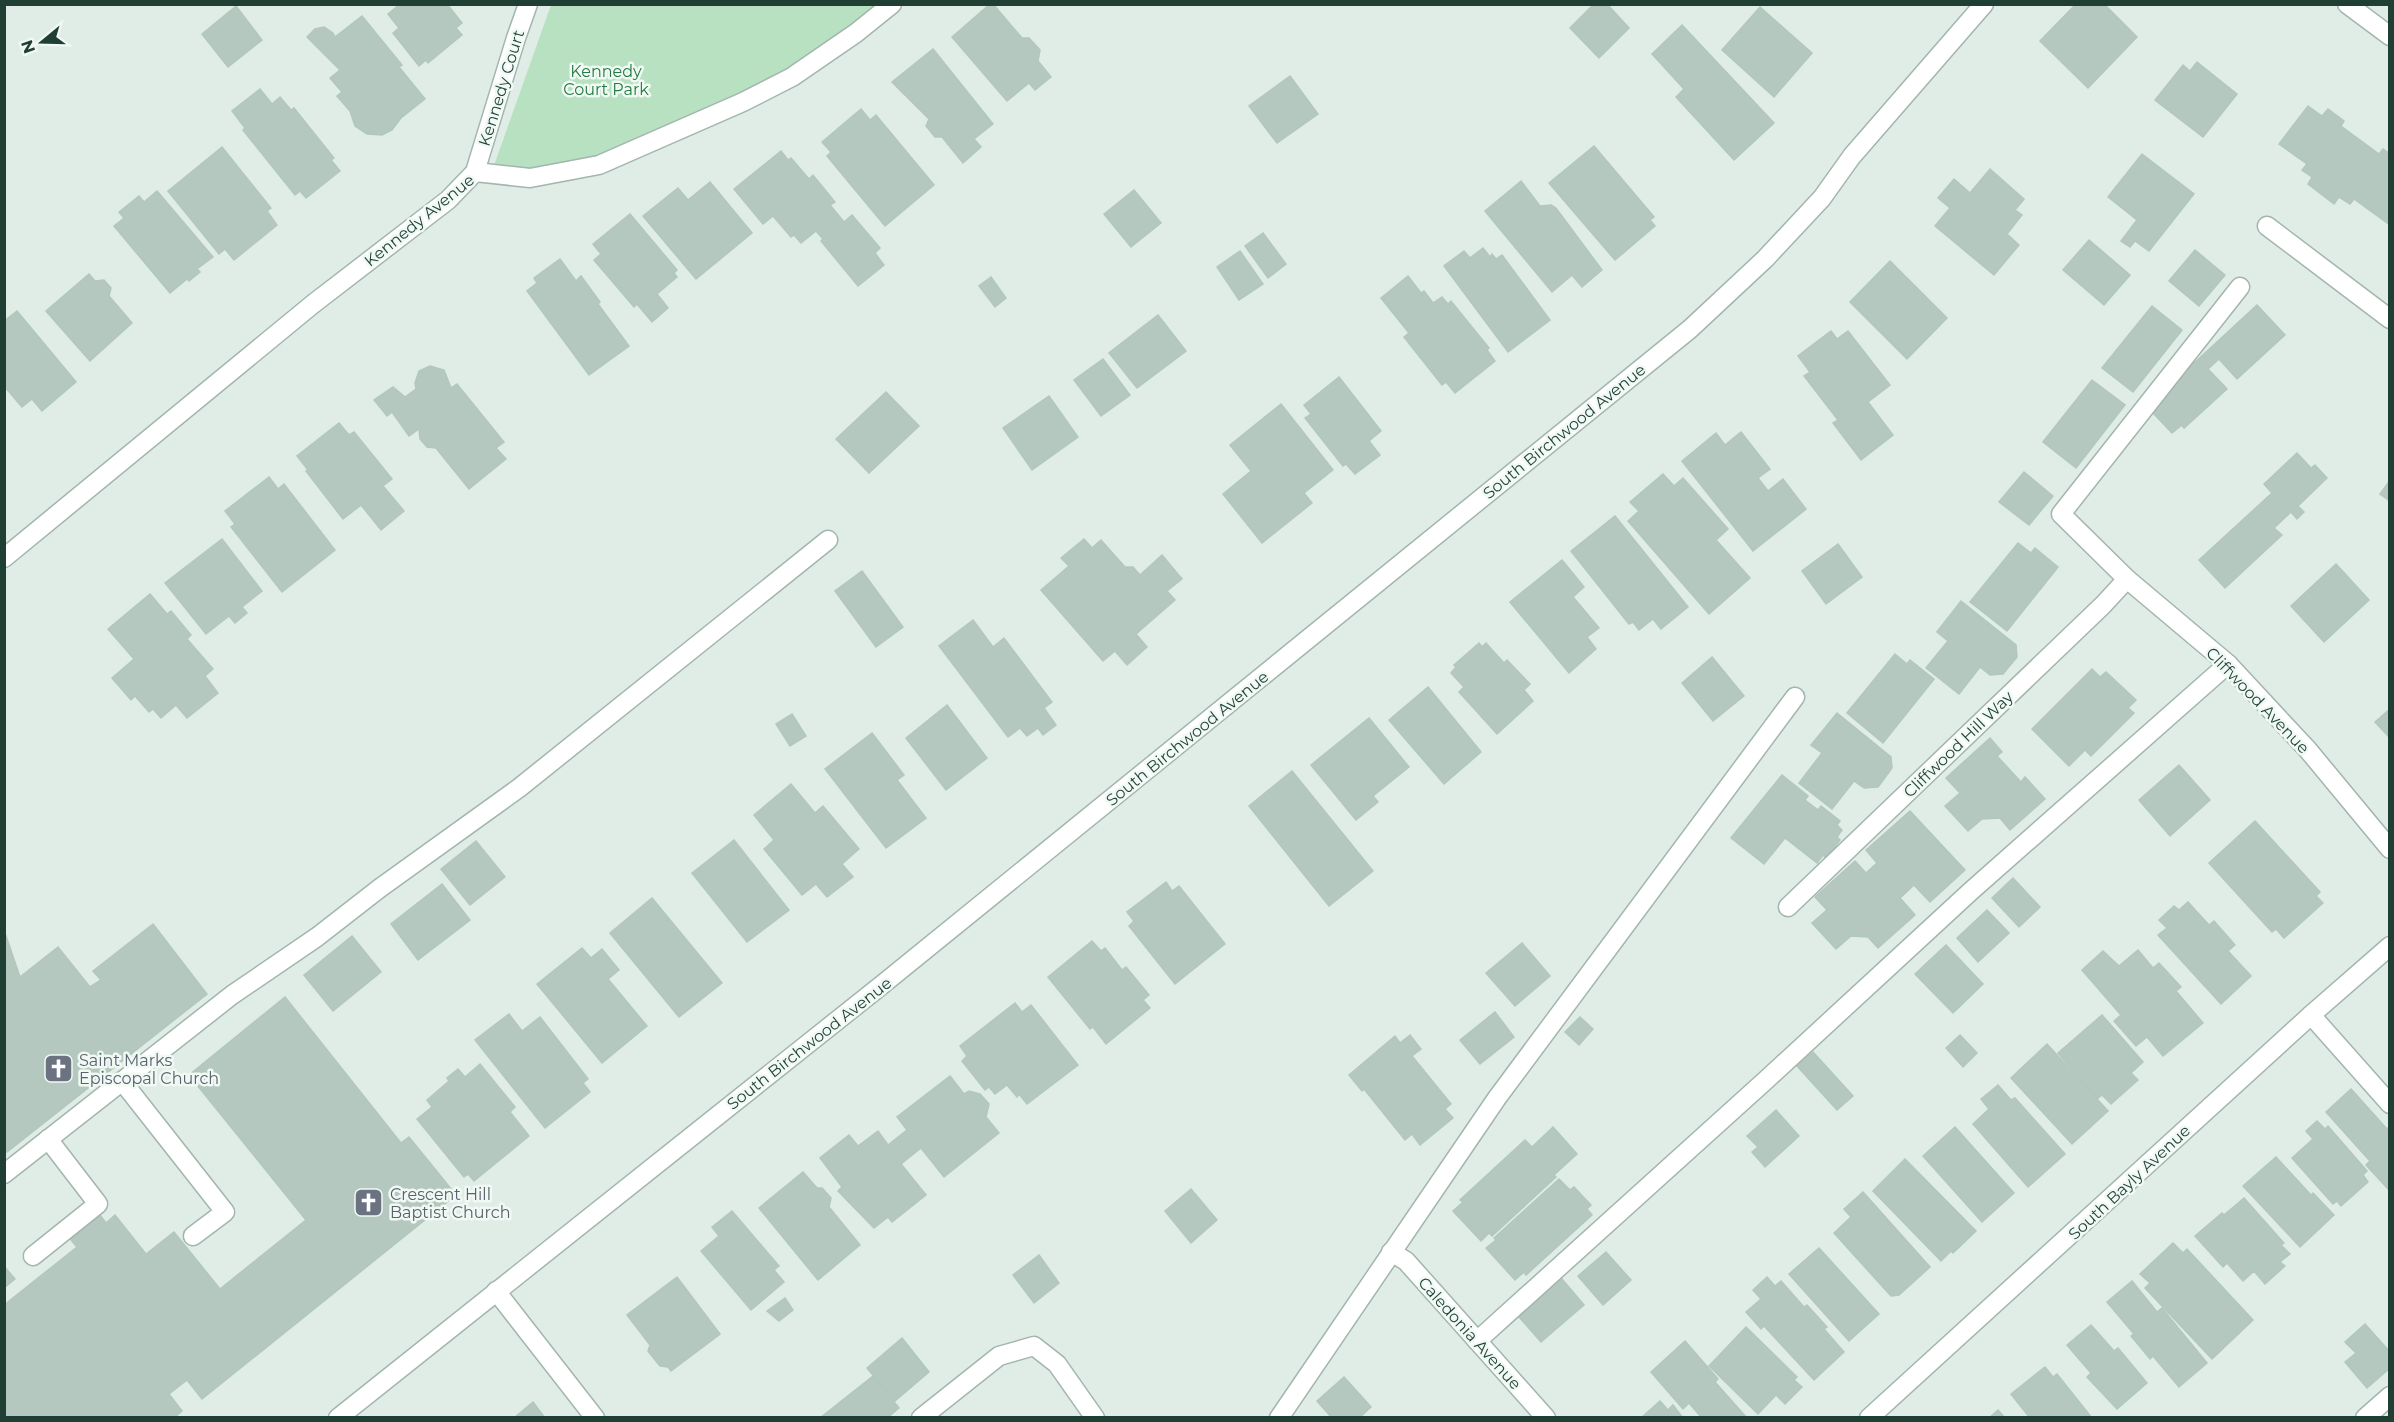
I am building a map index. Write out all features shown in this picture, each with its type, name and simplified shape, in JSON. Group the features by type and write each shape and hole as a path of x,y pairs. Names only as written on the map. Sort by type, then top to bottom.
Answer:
{"street":[{"name":"Kennedy Court","path":"476,172 528,4"},
{"name":"Kennedy Avenue","path":"4,558 313,304 448,200 476,172 530,178 599,165 743,102 792,77 856,33 892,4"},
{"name":"South Birchwood Avenue","path":"338,1418 883,984 1690,329 1765,259 1822,198 1852,156 1984,4"},
{"path":"2347,4 2390,36"},
{"path":"2267,226 2390,319"},
{"name":"Cliffwood Avenue","path":"2240,287 2061,513 2127,579 2228,664 2308,750 2390,849"},
{"path":"4,1174 232,995 317,937 380,888 519,788 828,540"},
{"name":"Cliffwood Hill Way","path":"1788,907 2103,605 2127,579"},
{"path":"1477,1341 1971,891 2228,664"},
{"path":"1279,1418 1497,1098 1795,697"},
{"name":"South Bayly Avenue","path":"1869,1418 2311,1015 2390,946"},
{"path":"2311,1015 2390,1104"},
{"path":"122,1081 225,1212 193,1236"},
{"path":"33,1256 98,1204 48,1139"},
{"name":"Caledonia Avenue","path":"1391,1251 1406,1261 1546,1418"},
{"path":"496,1291 595,1418"},
{"path":"921,1418 999,1356 1034,1346 1057,1364 1095,1418"},
{"path":"2365,1418 2390,1396"}],"green space":[{"name":"Kennedy Court Park","path":"551,5 887,5 792,77 629,152 491,174"}],"building":[{"path":"400,4 447,4 462,23 456,28 462,35 428,63 426,60 419,66 393,33 399,28 388,14"},
{"path":"990,4 993,4 1022,38 1029,38 1040,50 1038,61 1051,77 1035,90 1029,83 1007,101 952,37"},
{"path":"1594,4 1607,4 1629,28 1599,58 1570,28"},
{"path":"2076,4 2104,4 2137,37 2088,88 2040,41"},
{"path":"236,6 262,40 228,67 202,34"},
{"path":"1760,7 1812,53 1774,97 1722,50"},
{"path":"362,16 402,65 399,67 425,99 401,118 392,130 382,135 367,134 355,126 350,111 337,96 342,92 330,78 340,70 307,37 315,29 324,27 335,37"},
{"path":"1682,25 1774,123 1734,160 1676,97 1684,89 1652,54"},
{"path":"933,49 993,124 974,139 981,147 963,163 942,137 935,137 926,126 929,119 892,82"},
{"path":"2197,62 2237,94 2203,137 2155,100 2183,65 2190,71"},
{"path":"1290,76 1318,114 1277,143 1249,106"},
{"path":"260,89 272,104 280,97 291,110 294,108 334,158 331,160 340,171 306,198 300,191 295,195 243,130 245,128 232,111"},
{"path":"2308,106 2322,116 2328,109 2344,121 2341,126 2379,154 2383,149 2390,154 2390,225 2354,199 2350,204 2339,197 2334,204 2308,184 2312,177 2302,170 2307,164 2279,144"},
{"path":"861,109 870,120 876,115 934,185 885,226 827,156 831,152 822,142"},
{"path":"1594,146 1654,217 1650,220 1655,226 1615,260 1549,183"},
{"path":"222,147 271,208 267,211 277,225 234,260 225,249 219,254 168,191"},
{"path":"781,151 788,160 791,158 809,179 813,175 835,202 830,205 844,222 852,215 880,248 875,253 884,265 858,286 821,241 823,239 816,231 801,243 794,235 791,237 773,216 763,224 734,189"},
{"path":"2142,154 2194,194 2149,251 2135,241 2130,247 2121,241 2137,220 2108,197"},
{"path":"1990,169 2024,199 2015,210 2022,215 2007,234 2019,245 1994,275 1935,226 1950,208 1938,198 1954,179 1970,193"},
{"path":"1521,181 1540,206 1551,205 1556,208 1602,270 1582,287 1572,275 1552,292 1485,211"},
{"path":"710,182 752,233 696,279 643,216 678,188 688,200"},
{"path":"1134,190 1161,223 1131,247 1104,214"},
{"path":"157,191 213,257 197,269 200,272 170,293 114,226 124,218 119,212 139,196 144,202"},
{"path":"630,214 677,270 674,273 677,277 657,294 668,308 652,322 637,304 634,307 594,260 601,254 593,244"},
{"path":"1263,233 1286,264 1268,278 1245,246"},
{"path":"2089,240 2130,275 2104,305 2063,270"},
{"path":"1483,248 1490,257 1492,254 1496,259 1502,255 1550,320 1508,352 1444,266 1464,251 1470,258"},
{"path":"2195,250 2225,275 2199,306 2169,281"},
{"path":"1240,251 1263,284 1239,300 1217,267"},
{"path":"560,259 576,281 581,276 600,302 598,304 629,346 589,375 527,291 537,283 534,278"},
{"path":"1890,261 1947,318 1907,359 1850,302"},
{"path":"89,274 95,281 104,280 111,288 109,296 132,323 90,361 46,311"},
{"path":"1408,276 1421,293 1424,291 1433,303 1442,297 1448,304 1451,301 1489,348 1487,350 1495,361 1455,393 1446,382 1442,385 1404,337 1409,333 1381,298"},
{"path":"991,277 1006,298 995,307 979,286"},
{"path":"2257,305 2285,335 2237,379 2219,359 2208,369 2227,389 2184,428 2182,425 2172,433 2153,413 2154,400"},
{"path":"2152,306 2182,330 2133,392 2102,368"},
{"path":"17,311 76,382 42,411 32,399 22,407 4,386 4,321"},
{"path":"1158,315 1186,351 1137,388 1109,353"},
{"path":"1831,331 1837,339 1848,331 1890,385 1868,402 1893,435 1861,460 1833,423 1838,420 1804,376 1810,372 1798,356"},
{"path":"1103,359 1130,395 1101,416 1074,380"},
{"path":"430,366 444,370 451,388 457,384 504,442 496,448 506,459 469,489 436,448 427,447 420,439 419,429 409,436 392,412 387,416 374,400 393,387 405,397 416,389 415,383 419,371"},
{"path":"1339,377 1381,431 1369,441 1380,455 1355,474 1346,464 1343,466 1305,418 1311,414 1304,405"},
{"path":"2092,380 2125,405 2076,468 2043,442"},
{"path":"886,392 919,426 869,473 836,439"},
{"path":"1049,396 1078,437 1032,470 1003,428"},
{"path":"1281,404 1333,470 1304,493 1312,503 1262,543 1223,494 1251,471 1230,445"},
{"path":"339,423 349,435 354,432 392,479 383,486 404,511 381,530 361,505 343,519 297,456"},
{"path":"1741,432 1770,469 1758,478 1768,491 1783,479 1806,509 1753,551 1682,461 1716,433 1725,445"},
{"path":"2297,453 2311,468 2315,465 2327,478 2298,506 2304,512 2297,519 2291,512 2274,528 2282,535 2225,588 2199,560 2272,493 2264,484"},
{"path":"2024,472 2053,496 2029,525 1999,502"},
{"path":"1663,474 1674,486 1683,478 1728,529 1716,540 1750,578 1709,614 1628,521 1639,511 1630,502"},
{"path":"269,477 278,489 284,484 335,550 282,592 231,527 235,524 225,511"},
{"path":"2390,480 2390,501 2380,494"},
{"path":"1615,516 1688,607 1661,629 1653,619 1639,630 1633,622 1629,624 1571,551"},
{"path":"222,539 262,591 242,607 247,613 235,623 229,616 206,634 165,583"},
{"path":"1084,539 1092,548 1101,540 1125,567 1133,567 1140,575 1162,555 1182,579 1167,591 1175,600 1136,634 1147,647 1127,665 1115,651 1103,661 1041,590 1069,566 1061,558"},
{"path":"2018,543 2031,553 2035,548 2058,567 2007,631 1970,602"},
{"path":"1838,544 1862,577 1826,604 1802,571"},
{"path":"1562,560 1584,587 1573,597 1599,628 1587,637 1596,649 1569,673 1510,602"},
{"path":"2336,564 2369,600 2324,642 2291,606"},
{"path":"862,571 903,627 876,647 835,591"},
{"path":"150,594 167,614 171,611 191,635 187,639 213,669 205,676 218,693 187,718 176,705 161,718 153,709 149,712 135,696 131,700 112,678 134,659 108,629"},
{"path":"1961,601 2016,645 2017,657 2003,674 1990,675 1980,667 1959,694 1926,668 1948,641 1937,632"},
{"path":"973,620 993,647 1004,638 1052,702 1044,708 1056,725 1043,735 1038,728 1027,736 1020,728 1008,737 939,646"},
{"path":"1479,643 1482,647 1486,643 1504,663 1507,660 1530,684 1524,690 1533,701 1497,734 1459,692 1464,687 1451,673 1456,667 1454,665"},
{"path":"1895,654 1907,664 1910,660 1934,679 1883,743 1847,713"},
{"path":"1712,657 1744,696 1713,721 1682,683"},
{"path":"2092,669 2100,677 2106,672 2136,700 2128,708 2134,713 2091,756 2085,750 2069,766 2032,729"},
{"path":"1428,687 1481,752 1444,784 1389,720"},
{"path":"947,705 987,758 946,790 906,738"},
{"path":"2390,709 2390,738 2375,722"},
{"path":"1837,713 1891,757 1892,768 1878,787 1864,788 1854,781 1832,809 1799,783 1822,753 1811,745"},
{"path":"792,714 806,736 790,746 776,724"},
{"path":"1369,718 1409,767 1373,796 1378,802 1356,820 1311,765"},
{"path":"872,733 904,775 897,780 926,818 886,848 825,769"},
{"path":"1990,738 2002,752 1997,756 2021,782 2025,777 2045,799 2010,830 2000,818 1982,819 1968,831 1945,806 1960,793 1946,778"},
{"path":"2179,765 2210,800 2170,836 2139,800"},
{"path":"1292,771 1373,871 1329,906 1249,806"},
{"path":"1782,775 1808,796 1805,800 1818,810 1821,806 1840,821 1837,825 1842,830 1837,837 1840,840 1826,858 1823,855 1817,863 1785,838 1764,864 1731,838"},
{"path":"791,784 815,813 823,806 859,849 842,864 853,877 827,897 816,884 802,895 764,849 774,840 754,815"},
{"path":"1910,811 1965,870 1930,902 1914,885 1900,898 1915,915 1878,948 1868,937 1851,936 1836,949 1812,923 1827,910 1815,897 1855,861 1866,873 1877,863 1866,850"},
{"path":"2255,821 2320,892 2316,896 2323,903 2284,938 2276,929 2272,932 2209,863"},
{"path":"734,840 789,910 747,942 692,873"},
{"path":"476,841 505,877 470,905 441,869"},
{"path":"2013,878 2040,907 2019,927 1992,898"},
{"path":"1166,882 1172,891 1179,886 1225,944 1175,984 1129,926 1134,921 1127,912"},
{"path":"442,884 470,920 418,960 391,924"},
{"path":"652,898 722,983 679,1017 610,933"},
{"path":"2188,902 2209,925 2214,921 2235,945 2228,951 2251,976 2221,1004 2158,935 2167,928 2159,920 2174,906 2179,910"},
{"path":"1987,910 2009,933 1978,962 1957,938"},
{"name":"Saint Marks Episcopal Church","path":"153,924 207,994 7,1152 4,1144 4,930 20,977 58,947 90,987 101,980 93,971"},
{"path":"352,936 381,972 333,1011 304,975"},
{"path":"1092,941 1101,951 1105,948 1122,970 1126,967 1149,995 1143,1000 1150,1008 1106,1044 1093,1027 1090,1029 1048,977"},
{"path":"1522,943 1550,976 1515,1006 1486,973"},
{"path":"1946,945 1983,984 1953,1013 1915,974"},
{"path":"582,948 591,958 602,949 619,970 608,979 647,1026 602,1063 537,984"},
{"path":"2138,950 2153,968 2159,963 2181,987 2176,991 2203,1023 2163,1056 2147,1037 2136,1046 2114,1021 2121,1015 2082,970 2103,951 2119,966"},
{"name":"Crescent Hill Baptist Church","path":"285,997 401,1143 409,1137 456,1195 202,1399 187,1380 169,1394 182,1411 174,1418 146,1418 144,1415 141,1418 4,1418 4,1305 77,1247 67,1235 97,1211 106,1223 115,1215 146,1254 174,1232 220,1289 306,1220 189,1075"},
{"path":"1015,1003 1022,1012 1031,1005 1078,1065 1027,1104 1019,1094 1017,1097 1007,1085 995,1094 989,1087 985,1090 962,1061 967,1056 960,1046"},
{"path":"1495,1012 1514,1037 1480,1064 1460,1040"},
{"path":"509,1014 522,1031 540,1017 588,1079 583,1083 590,1092 545,1128 475,1040"},
{"path":"2102,1015 2143,1062 2131,1073 2138,1080 2111,1104 2102,1095 2097,1099 2058,1053"},
{"path":"1580,1017 1593,1029 1579,1045 1565,1032"},
{"path":"1410,1035 1421,1049 1412,1056 1451,1104 1445,1109 1453,1118 1420,1145 1412,1134 1405,1140 1364,1089 1362,1091 1349,1075 1395,1036 1400,1043"},
{"path":"1960,1035 1977,1053 1963,1067 1946,1048"},
{"path":"2047,1044 2108,1111 2072,1144 2011,1078"},
{"path":"1813,1052 1853,1096 1837,1110 1797,1066"},
{"path":"480,1064 515,1107 510,1112 529,1136 474,1181 468,1174 464,1177 417,1119 432,1107 427,1100 449,1081 447,1078 458,1069 465,1077"},
{"path":"950,1076 964,1094 969,1091 980,1094 989,1104 986,1117 999,1133 944,1177 921,1148 901,1164 926,1195 892,1222 888,1217 874,1228 838,1191 842,1187 820,1158 849,1135 858,1146 878,1131 888,1145 907,1130 897,1117"},
{"path":"1998,1085 2011,1100 2015,1098 2065,1154 2028,1187 1973,1124 1989,1109 1981,1099"},
{"path":"2351,1089 2387,1129 2390,1126 2390,1191 2366,1165 2370,1161 2326,1112"},
{"path":"1776,1110 1799,1136 1765,1167 1752,1152 1758,1147 1747,1136"},
{"path":"2317,1121 2325,1129 2328,1126 2367,1171 2363,1175 2368,1182 2341,1206 2337,1201 2333,1204 2292,1158 2313,1139 2306,1131"},
{"path":"1553,1127 1577,1154 1554,1175 1556,1177 1492,1236 1489,1233 1481,1241 1453,1211 1463,1202 1460,1200 1525,1140 1532,1147"},
{"path":"1955,1127 2014,1193 1982,1222 1923,1156"},
{"path":"2276,1157 2311,1195 2313,1193 2334,1215 2300,1247 2243,1186"},
{"path":"1905,1159 1976,1231 1941,1261 1873,1191"},
{"path":"803,1172 817,1188 822,1188 831,1198 829,1207 860,1245 818,1280 759,1208"},
{"path":"1559,1179 1570,1190 1574,1187 1591,1205 1587,1209 1592,1215 1526,1275 1524,1272 1515,1280 1486,1248"},
{"path":"1191,1189 1217,1220 1191,1243 1165,1211"},
{"path":"1863,1192 1930,1267 1899,1295 1891,1296 1834,1233 1851,1217 1844,1209"},
{"path":"2244,1198 2284,1243 2281,1245 2290,1254 2280,1262 2285,1266 2265,1284 2254,1271 2243,1281 2227,1263 2223,1267 2195,1236"},
{"path":"732,1211 779,1266 774,1270 784,1282 751,1310 701,1251 719,1236 712,1227"},
{"path":"2173,1243 2183,1253 2187,1249 2253,1320 2212,1359 2145,1288 2150,1283 2140,1274"},
{"path":"1819,1248 1879,1314 1849,1341 1789,1274"},
{"path":"1606,1252 1631,1280 1603,1305 1578,1276"},
{"path":"1039,1255 1059,1283 1034,1303 1013,1275"},
{"path":"4,1266 15,1279 4,1288"},
{"path":"677,1277 720,1334 671,1371 668,1367 660,1366 648,1351 650,1345 627,1315"},
{"path":"1767,1277 1775,1286 1781,1281 1804,1307 1807,1305 1827,1327 1824,1329 1844,1352 1814,1380 1764,1326 1761,1329 1746,1312 1761,1299 1753,1290"},
{"path":"1562,1279 1584,1305 1541,1342 1519,1317"},
{"path":"2132,1281 2157,1312 2162,1308 2207,1363 2179,1387 2153,1356 2150,1359 2131,1336 2134,1334 2107,1302"},
{"path":"785,1298 793,1310 779,1321 767,1311"},
{"path":"2365,1324 2390,1352 2390,1368 2367,1388 2345,1362 2356,1353 2345,1342"},
{"path":"2091,1325 2114,1351 2118,1348 2147,1383 2117,1409 2087,1377 2091,1373 2067,1345"},
{"path":"1746,1327 1797,1377 1794,1380 1802,1387 1785,1404 1776,1395 1758,1414 1709,1366"},
{"path":"902,1338 929,1372 895,1401 867,1368"},
{"path":"1685,1341 1718,1379 1715,1382 1747,1418 1702,1418 1689,1403 1683,1409 1651,1372"},
{"path":"2045,1367 2053,1377 2057,1374 2092,1418 2030,1418 2011,1394"},
{"path":"873,1376 899,1408 887,1418 820,1418"},
{"path":"1344,1377 1371,1407 1359,1418 1332,1418 1317,1401"},
{"path":"1660,1401 1668,1410 1673,1405 1683,1418 1641,1418"},
{"path":"533,1402 545,1418 514,1418"},
{"path":"1998,1410 2005,1418 1989,1418"}],"place":[{"name":"Saint Marks Episcopal Church","path":"58,1069"},
{"name":"Crescent Hill Baptist Church","path":"369,1203"}]}
